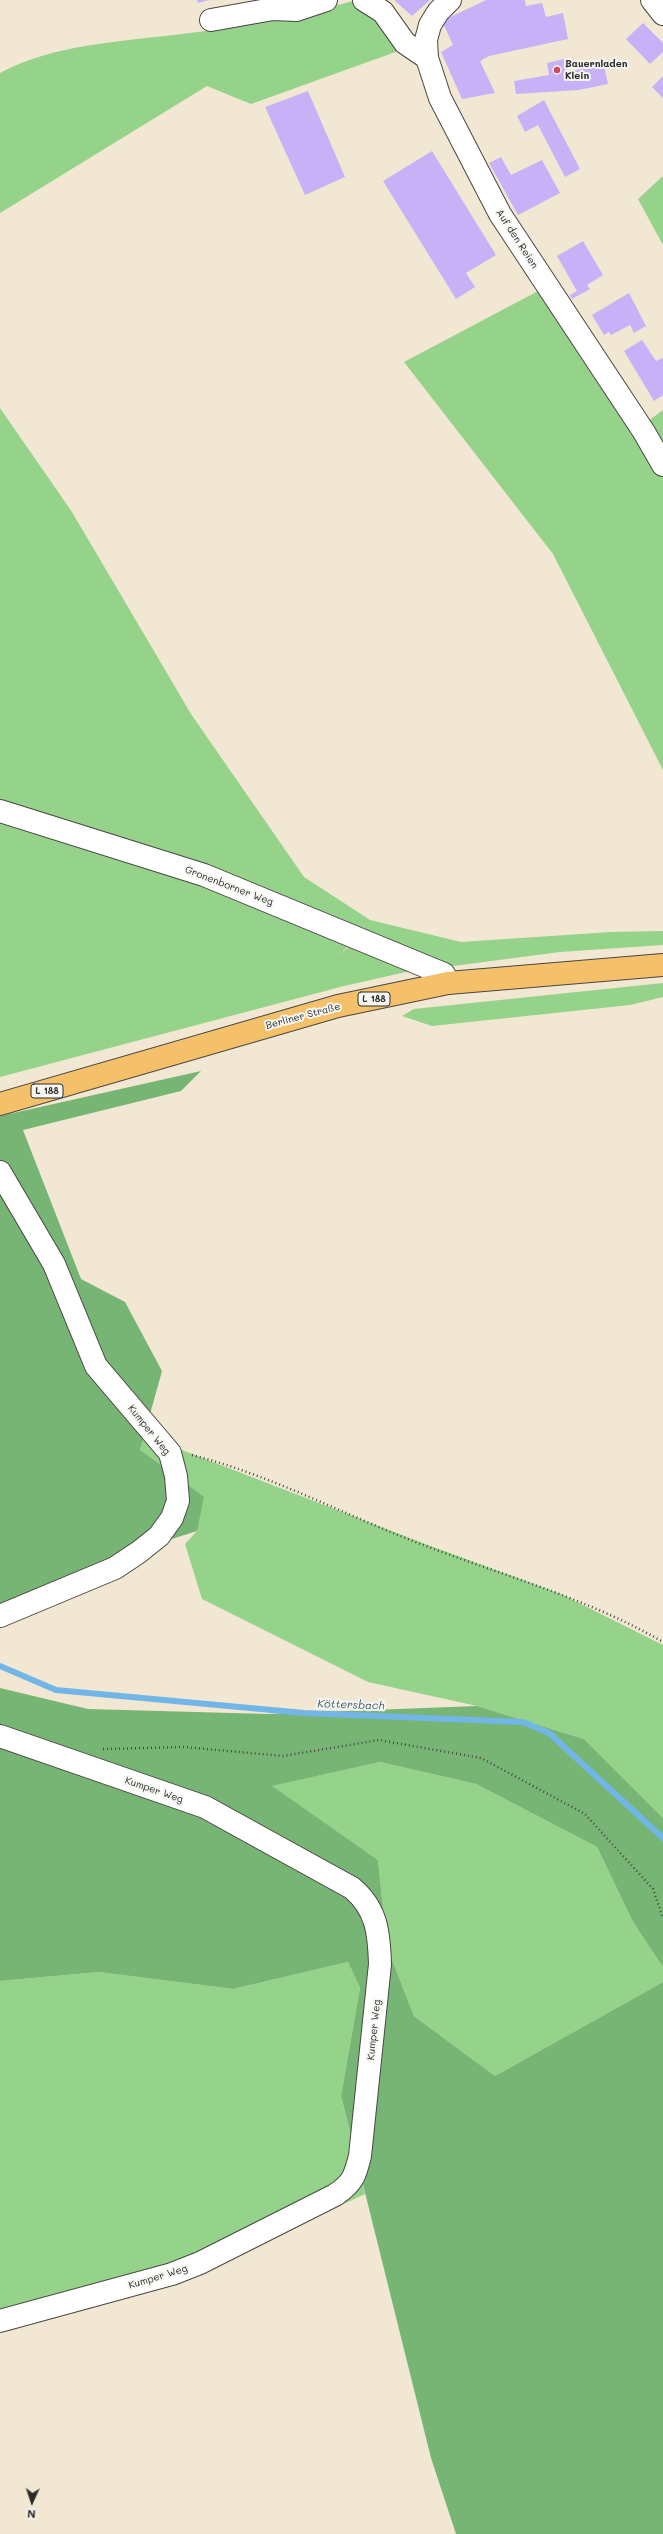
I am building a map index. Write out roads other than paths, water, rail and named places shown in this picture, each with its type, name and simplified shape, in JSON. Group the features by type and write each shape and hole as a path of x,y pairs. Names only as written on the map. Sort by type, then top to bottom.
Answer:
{"main road":[{"name":"Berliner Straße","path":"0,1104 338,1006 448,983 663,965"}],"street":[{"path":"211,20 273,9 296,10 326,0"},
{"path":"364,0 383,12 405,43 427,58"},
{"name":"Auf den Reien","path":"450,0 438,12 430,25 426,40 427,58 440,98 500,214 644,432 663,465"},
{"path":"652,0 663,14"},
{"name":"Gronenborner Weg","path":"0,811 204,875 444,974 448,983"},
{"name":"Kumper Weg","path":"0,1172 54,1264 96,1366 170,1453 176,1476 178,1501 172,1518 159,1536 115,1568 0,1616"},
{"name":"Kumper Weg","path":"0,1736 205,1807 352,1888 365,1900 374,1916 379,1940 380,1964 360,2156 356,2172 349,2186 335,2196 200,2263 172,2274 0,2321"}],"waterway":[{"name":"Köttersbach","path":"0,1666 56,1690 304,1713 523,1722 549,1733 663,1838"}],"place":[{"name":"Bauernladen Klein","path":"557,70"}]}
